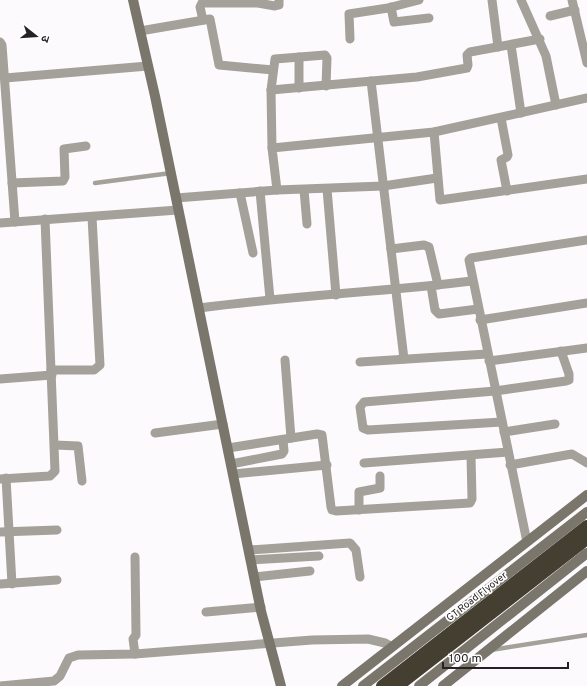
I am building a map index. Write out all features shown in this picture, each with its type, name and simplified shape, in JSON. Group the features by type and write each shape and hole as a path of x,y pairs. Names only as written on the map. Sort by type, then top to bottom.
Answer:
{"highway":[{"name":"GT Road Flyover","path":"398,686 587,526"},
{"name":"GT Road Flyover","path":"382,686 587,539"}],"street":[{"path":"133,0 171,174 254,577 281,686"},
{"path":"203,20 200,6 202,3 233,1 275,6 278,5 279,0"},
{"path":"350,39 349,14 419,0"},
{"path":"492,0 498,47"},
{"path":"521,0 540,39 546,56 556,105"},
{"path":"572,0 587,63"},
{"path":"389,5 394,22 429,18"},
{"path":"550,16 575,10"},
{"path":"140,31 203,20 211,20 219,65 273,70"},
{"path":"271,90 417,77 465,68 468,66 468,53 540,39"},
{"path":"0,42 2,45 5,78 15,222"},
{"path":"511,45 521,113"},
{"path":"277,190 270,120 271,90 275,59 326,56 326,86"},
{"path":"299,57 299,88"},
{"path":"5,78 148,66"},
{"path":"371,81 404,359"},
{"path":"272,148 434,132 587,98"},
{"path":"501,118 508,155 501,161 507,191"},
{"path":"434,132 440,200 587,179"},
{"path":"12,183 63,181 65,177 64,149 86,146"},
{"path":"176,198 277,190 383,186 437,178"},
{"path":"327,189 336,295"},
{"path":"304,190 307,224"},
{"path":"260,191 270,299"},
{"path":"240,193 253,253"},
{"path":"0,223 178,210"},
{"path":"0,379 94,370 100,365 92,217"},
{"path":"12,584 4,532 3,479 53,475 55,471 45,219"},
{"path":"527,542 469,262 471,258 587,240"},
{"path":"391,249 424,245 429,247 434,286 435,310 439,314 478,309"},
{"path":"199,308 270,299 397,290 472,281"},
{"path":"480,320 587,303"},
{"path":"360,362 404,359 488,358 587,348"},
{"path":"502,422 368,430 363,426 360,407 364,402 495,391 569,380 569,374 561,351"},
{"path":"231,464 282,454 284,451 287,439 285,360"},
{"path":"155,433 223,424"},
{"path":"504,432 555,424"},
{"path":"228,448 317,434 322,435 332,510 359,510 470,503 472,499 471,456"},
{"path":"55,445 78,446 82,481"},
{"path":"364,463 508,452"},
{"path":"510,465 572,454 587,463"},
{"path":"233,474 327,466"},
{"path":"359,510 359,492 380,488 380,476"},
{"path":"342,686 587,495"},
{"path":"363,686 587,512"},
{"path":"4,532 57,530"},
{"path":"250,555 350,543 356,550 360,577"},
{"path":"419,686 587,553"},
{"path":"250,555 319,556"},
{"path":"135,557 136,634 133,639 135,654"},
{"path":"254,577 310,571"},
{"path":"443,686 587,571"},
{"path":"0,584 57,580"},
{"path":"206,612 261,608"},
{"path":"0,686 54,681 60,676 69,658 73,656 135,654 312,640 368,640 385,643 392,647"}],"lane":[{"path":"95,183 171,174"},
{"path":"487,651 587,635"}]}
